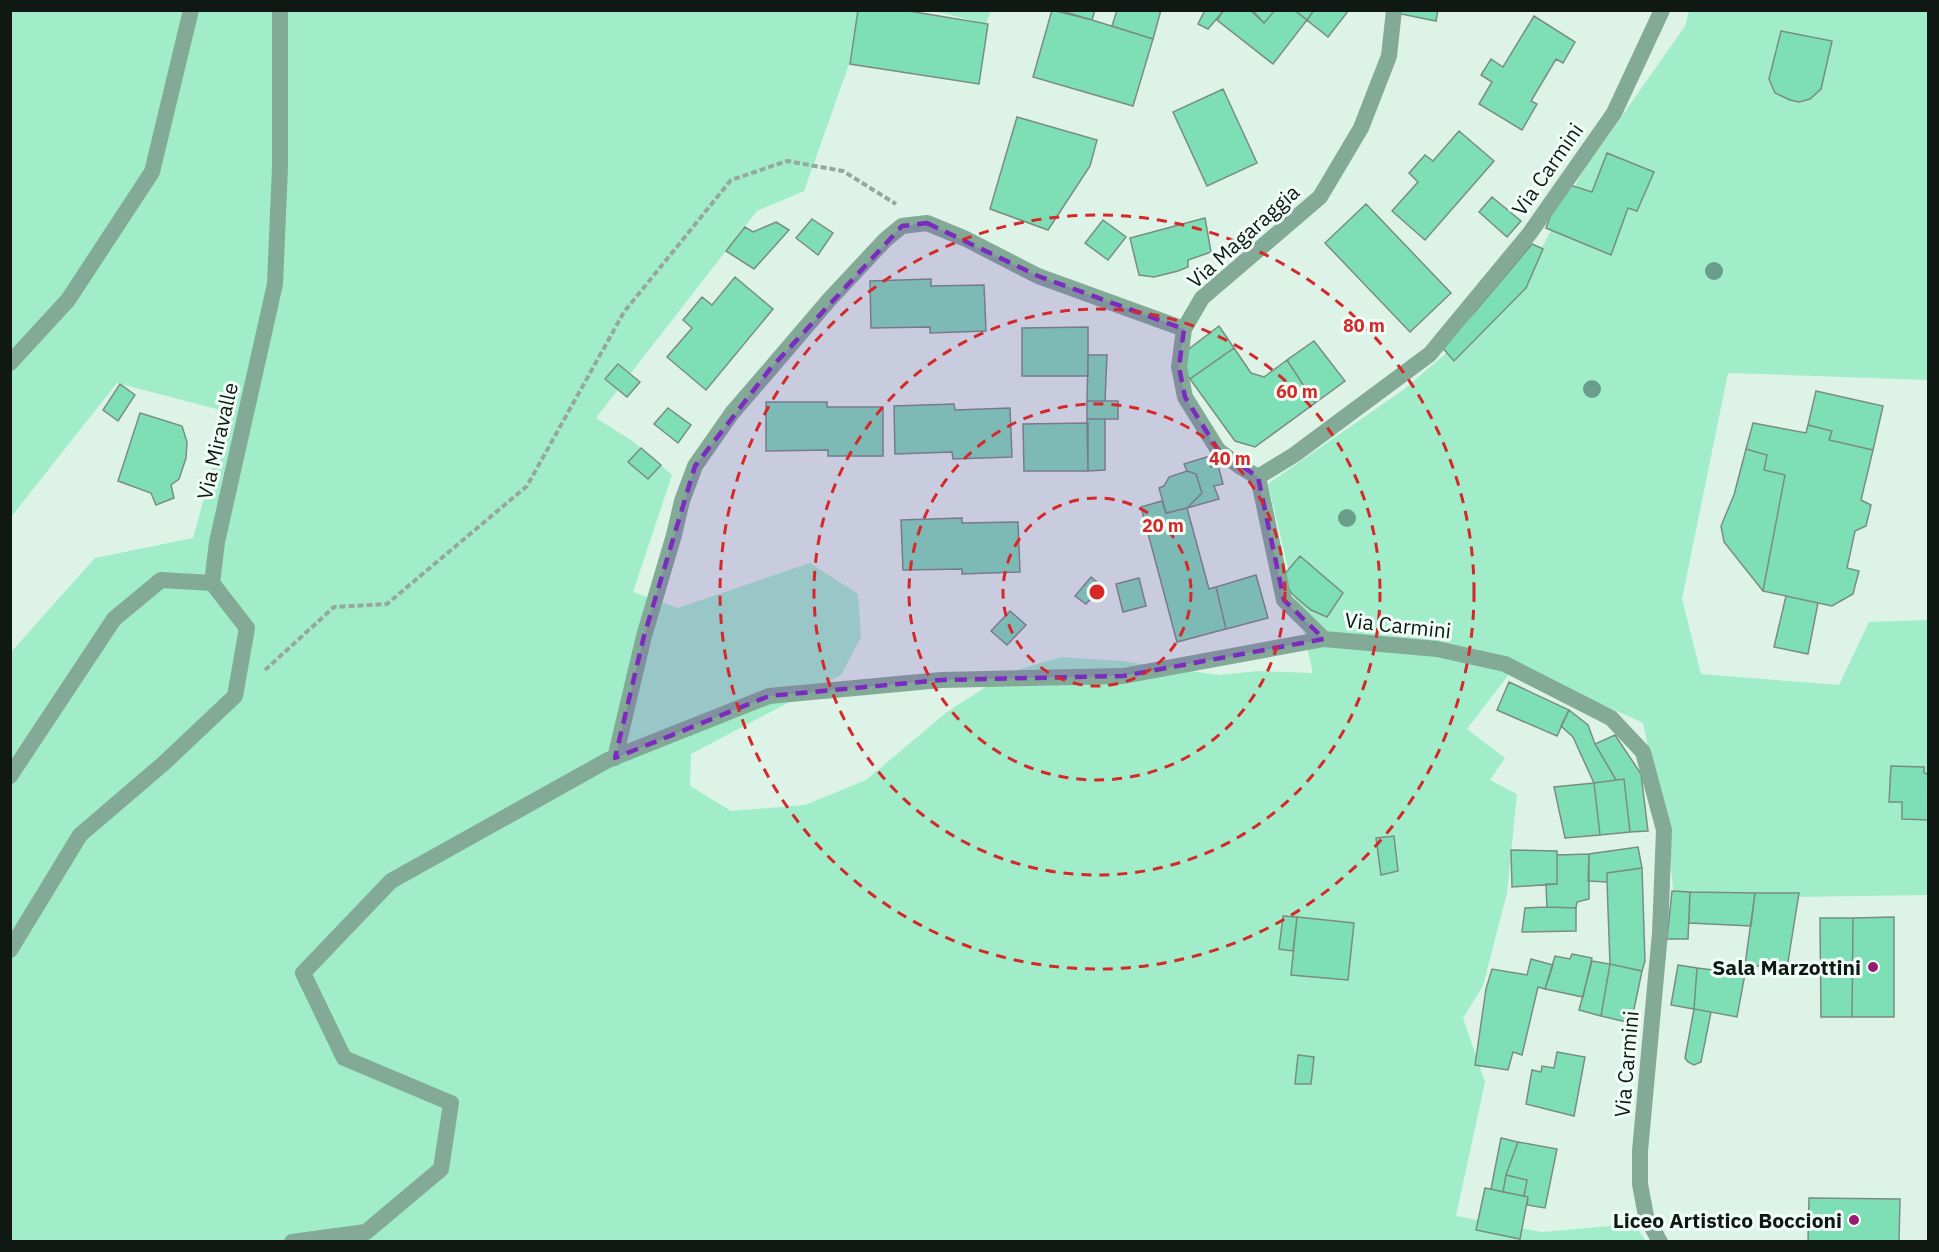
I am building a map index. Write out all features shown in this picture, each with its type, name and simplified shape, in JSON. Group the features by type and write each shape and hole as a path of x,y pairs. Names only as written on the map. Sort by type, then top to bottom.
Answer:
{"street":[{"path":"10,363 68,300 152,172 191,10"},
{"name":"Via Miravalle","path":"212,583 217,542 275,284 280,167 280,10"},
{"name":"Via Magaraggia","path":"1258,477 1218,450 1185,397 1179,367 1184,329 1202,298 1320,197 1361,128 1389,56 1394,10"},
{"name":"Via Carmini","path":"1660,1242 1646,1216 1640,1184 1640,1151 1660,933 1664,830 1643,752 1611,718 1505,664 1437,649 1324,639 1284,600 1258,477 1294,455 1430,354 1530,233 1614,113 1662,10"},
{"path":"615,758 644,636 694,466 732,413 829,300 885,240 902,226 928,224 966,239 1038,276 1184,329"},
{"path":"10,776 114,619 161,580 212,583 247,628 235,696 163,764 80,836 10,950"},
{"path":"292,1242 366,1232 441,1169 451,1103 344,1058 303,973 391,881 615,758 769,696 941,680 1123,675 1324,639"}],"path":[{"path":"235,696 334,607 387,604 527,486 624,312 731,180 787,160 843,171 928,224"}],"highlighted area":[{"path":"927,223 1038,276 1184,329 1179,367 1185,397 1218,450 1258,477 1284,600 1324,639 1123,676 941,680 769,696 615,758 644,636 695,466 770,369 902,226"}],"green space":[{"path":"11,11 868,11 804,191 757,211 596,418 634,442 672,475 633,592 678,608 810,563 858,594 861,637 841,675 691,754 690,786 731,811 805,805 866,780 947,712 1007,673 1061,657 1121,661 1219,675 1258,671 1313,673 1268,484 1403,390 1518,292 1582,173 1685,26 1689,11 1928,11 1928,380 1728,373 1682,599 1701,674 1839,685 1869,622 1928,620 1928,895 1674,899 1669,847 1643,723 1516,665 1467,729 1505,758 1490,780 1517,794 1507,893 1483,986 1463,1018 1485,1082 1456,1216 1542,1232 1634,1224 1646,1241 11,1241 11,652 95,558 193,538 228,412 117,383 11,517"},
{"path":"934,11 991,11 986,24"}],"building":[{"path":"858,10 903,10 988,24 979,84 850,64"},
{"path":"1052,10 1153,39 1133,106 1033,77"},
{"path":"1058,10 1095,10 1092,20"},
{"path":"1117,10 1161,10 1153,39 1112,26"},
{"path":"1205,10 1224,10 1208,29 1198,24"},
{"path":"1224,10 1250,10 1264,23 1275,10 1294,10 1307,20 1273,64 1217,20"},
{"path":"1252,10 1275,10 1264,23"},
{"path":"1294,10 1314,10 1307,20"},
{"path":"1314,10 1349,10 1328,37 1307,20"},
{"path":"1396,10 1438,10 1436,21 1396,13"},
{"path":"1534,16 1575,42 1563,63 1556,59 1531,101 1537,104 1522,130 1479,104 1492,82 1481,75 1491,59 1503,67"},
{"path":"1781,31 1832,41 1821,89 1810,99 1799,102 1775,93 1769,79"},
{"path":"1223,89 1257,163 1207,186 1173,112"},
{"path":"1017,117 1097,140 1090,166 1048,230 990,209"},
{"path":"1459,131 1494,161 1425,240 1392,211 1418,182 1409,173 1425,155 1433,161"},
{"path":"1607,153 1654,172 1637,211 1628,208 1611,255 1546,228 1554,206 1570,185 1592,192"},
{"path":"1492,197 1521,221 1507,237 1479,212"},
{"path":"1366,204 1451,293 1410,332 1325,243"},
{"path":"1205,218 1211,252 1188,260 1188,267 1178,271 1154,277 1139,275 1130,238"},
{"path":"812,219 833,233 818,255 796,238"},
{"path":"1103,220 1126,237 1108,260 1085,243"},
{"path":"776,222 789,230 754,269 726,251 745,227 753,232"},
{"path":"1532,244 1543,249 1526,288 1454,361 1440,345 1473,314"},
{"path":"735,277 773,309 706,390 667,357 692,328 683,320 702,297 712,305"},
{"path":"931,279 931,286 984,285 986,331 930,333 930,327 871,328 870,281"},
{"path":"1219,326 1234,348 1190,379 1180,365 1181,355"},
{"path":"1088,327 1088,376 1022,376 1022,328"},
{"path":"1314,341 1345,381 1315,403 1287,360"},
{"path":"1234,348 1251,373 1264,377 1287,360 1315,403 1255,447 1235,441 1190,379"},
{"path":"1088,355 1107,355 1105,401 1087,401"},
{"path":"618,364 640,382 627,397 605,379"},
{"path":"120,384 135,395 118,421 103,410"},
{"path":"1816,391 1883,406 1873,450 1829,440 1832,431 1808,425"},
{"path":"1087,401 1118,401 1118,419 1087,419"},
{"path":"766,402 827,402 827,407 883,407 883,456 828,456 828,450 766,451"},
{"path":"954,404 955,410 1010,408 1012,457 953,459 952,452 895,454 894,406"},
{"path":"668,408 691,425 678,443 654,424"},
{"path":"140,413 182,426 187,442 186,458 179,479 171,485 174,498 156,505 151,493 118,481"},
{"path":"1087,419 1105,419 1105,470 1088,471"},
{"path":"1088,423 1088,471 1024,471 1023,424"},
{"path":"1753,423 1806,433 1808,425 1832,431 1829,440 1873,450 1861,500 1871,505 1866,526 1855,531 1847,568 1859,571 1853,594 1832,606 1763,591 1785,475 1764,470 1767,455 1746,449"},
{"path":"641,448 661,465 648,479 628,462"},
{"path":"1746,449 1767,455 1764,470 1785,475 1763,591 1724,542 1721,526 1734,495"},
{"path":"1207,457 1211,467 1218,465 1223,484 1214,486 1219,499 1187,508 1202,493 1196,474 1187,471 1184,464"},
{"path":"1187,471 1196,474 1202,493 1187,508 1166,513 1159,488 1164,486 1169,477"},
{"path":"1162,501 1166,513 1187,508 1209,589 1216,587 1226,629 1177,642 1141,507"},
{"path":"962,518 962,523 1018,522 1020,572 962,574 962,569 903,570 901,520"},
{"path":"1300,556 1343,593 1327,617 1311,610 1292,594 1282,577"},
{"path":"1256,575 1268,618 1226,629 1216,587"},
{"path":"1091,577 1102,586 1086,604 1075,596"},
{"path":"1139,578 1146,606 1123,612 1116,584"},
{"path":"1786,596 1818,603 1808,654 1774,647"},
{"path":"1010,611 1026,625 1007,645 991,631"},
{"path":"1509,682 1569,710 1557,736 1497,710"},
{"path":"1569,710 1588,725 1595,744 1616,780 1594,783 1573,737 1561,726"},
{"path":"1615,735 1641,774 1648,831 1630,832 1624,779 1616,780 1595,744"},
{"path":"1891,766 1924,767 1924,773 1928,774 1928,820 1902,819 1902,802 1889,802"},
{"path":"1624,779 1630,832 1600,835 1594,783"},
{"path":"1594,783 1600,835 1565,838 1554,787"},
{"path":"1394,836 1398,871 1381,875 1376,838"},
{"path":"1638,847 1642,868 1607,873 1607,882 1588,881 1589,854"},
{"path":"1511,850 1557,851 1557,884 1512,887"},
{"path":"1589,854 1589,899 1577,902 1576,908 1547,907 1546,884 1557,884 1557,855"},
{"path":"1642,868 1645,961 1642,971 1610,964 1607,873"},
{"path":"1672,891 1690,892 1688,939 1667,939"},
{"path":"1690,892 1755,893 1751,926 1689,923"},
{"path":"1755,893 1799,893 1787,968 1745,965"},
{"path":"1525,908 1576,908 1576,931 1522,932"},
{"path":"1283,916 1297,917 1293,951 1279,949"},
{"path":"1297,917 1354,923 1348,980 1291,975"},
{"name":"Sala Marzottini","path":"1894,917 1894,1017 1852,1017 1853,918"},
{"name":"Sala Marzottini","path":"1820,918 1853,918 1852,1017 1821,1017"},
{"path":"1572,954 1592,958 1583,997 1545,989 1555,956 1570,959"},
{"path":"1531,959 1553,965 1545,989 1538,987 1522,1055 1513,1052 1508,1070 1475,1065 1486,989 1492,969 1527,975"},
{"path":"1592,961 1610,964 1601,1016 1579,1010"},
{"path":"1610,964 1642,971 1631,1023 1601,1016"},
{"path":"1678,965 1697,968 1694,1009 1671,1005"},
{"path":"1697,968 1745,974 1737,1017 1694,1009"},
{"path":"1694,1009 1711,1012 1701,1062 1694,1065 1685,1058"},
{"path":"1557,1052 1585,1057 1574,1116 1526,1104 1532,1070 1541,1072 1542,1066 1554,1068"},
{"path":"1298,1055 1314,1057 1311,1084 1295,1084"},
{"path":"1501,1138 1518,1142 1506,1175 1503,1192 1491,1189"},
{"path":"1518,1142 1557,1149 1545,1208 1527,1205 1528,1197 1524,1196 1527,1180 1506,1175"},
{"path":"1506,1175 1527,1180 1524,1196 1503,1192"},
{"path":"1485,1188 1528,1197 1520,1239 1476,1230"},
{"name":"Liceo Artistico Boccioni","path":"1809,1198 1900,1199 1899,1242 1808,1242"}],"place":[{"name":"Sala Marzottini","path":"1873,967"},
{"name":"Liceo Artistico Boccioni","path":"1854,1220"}]}
